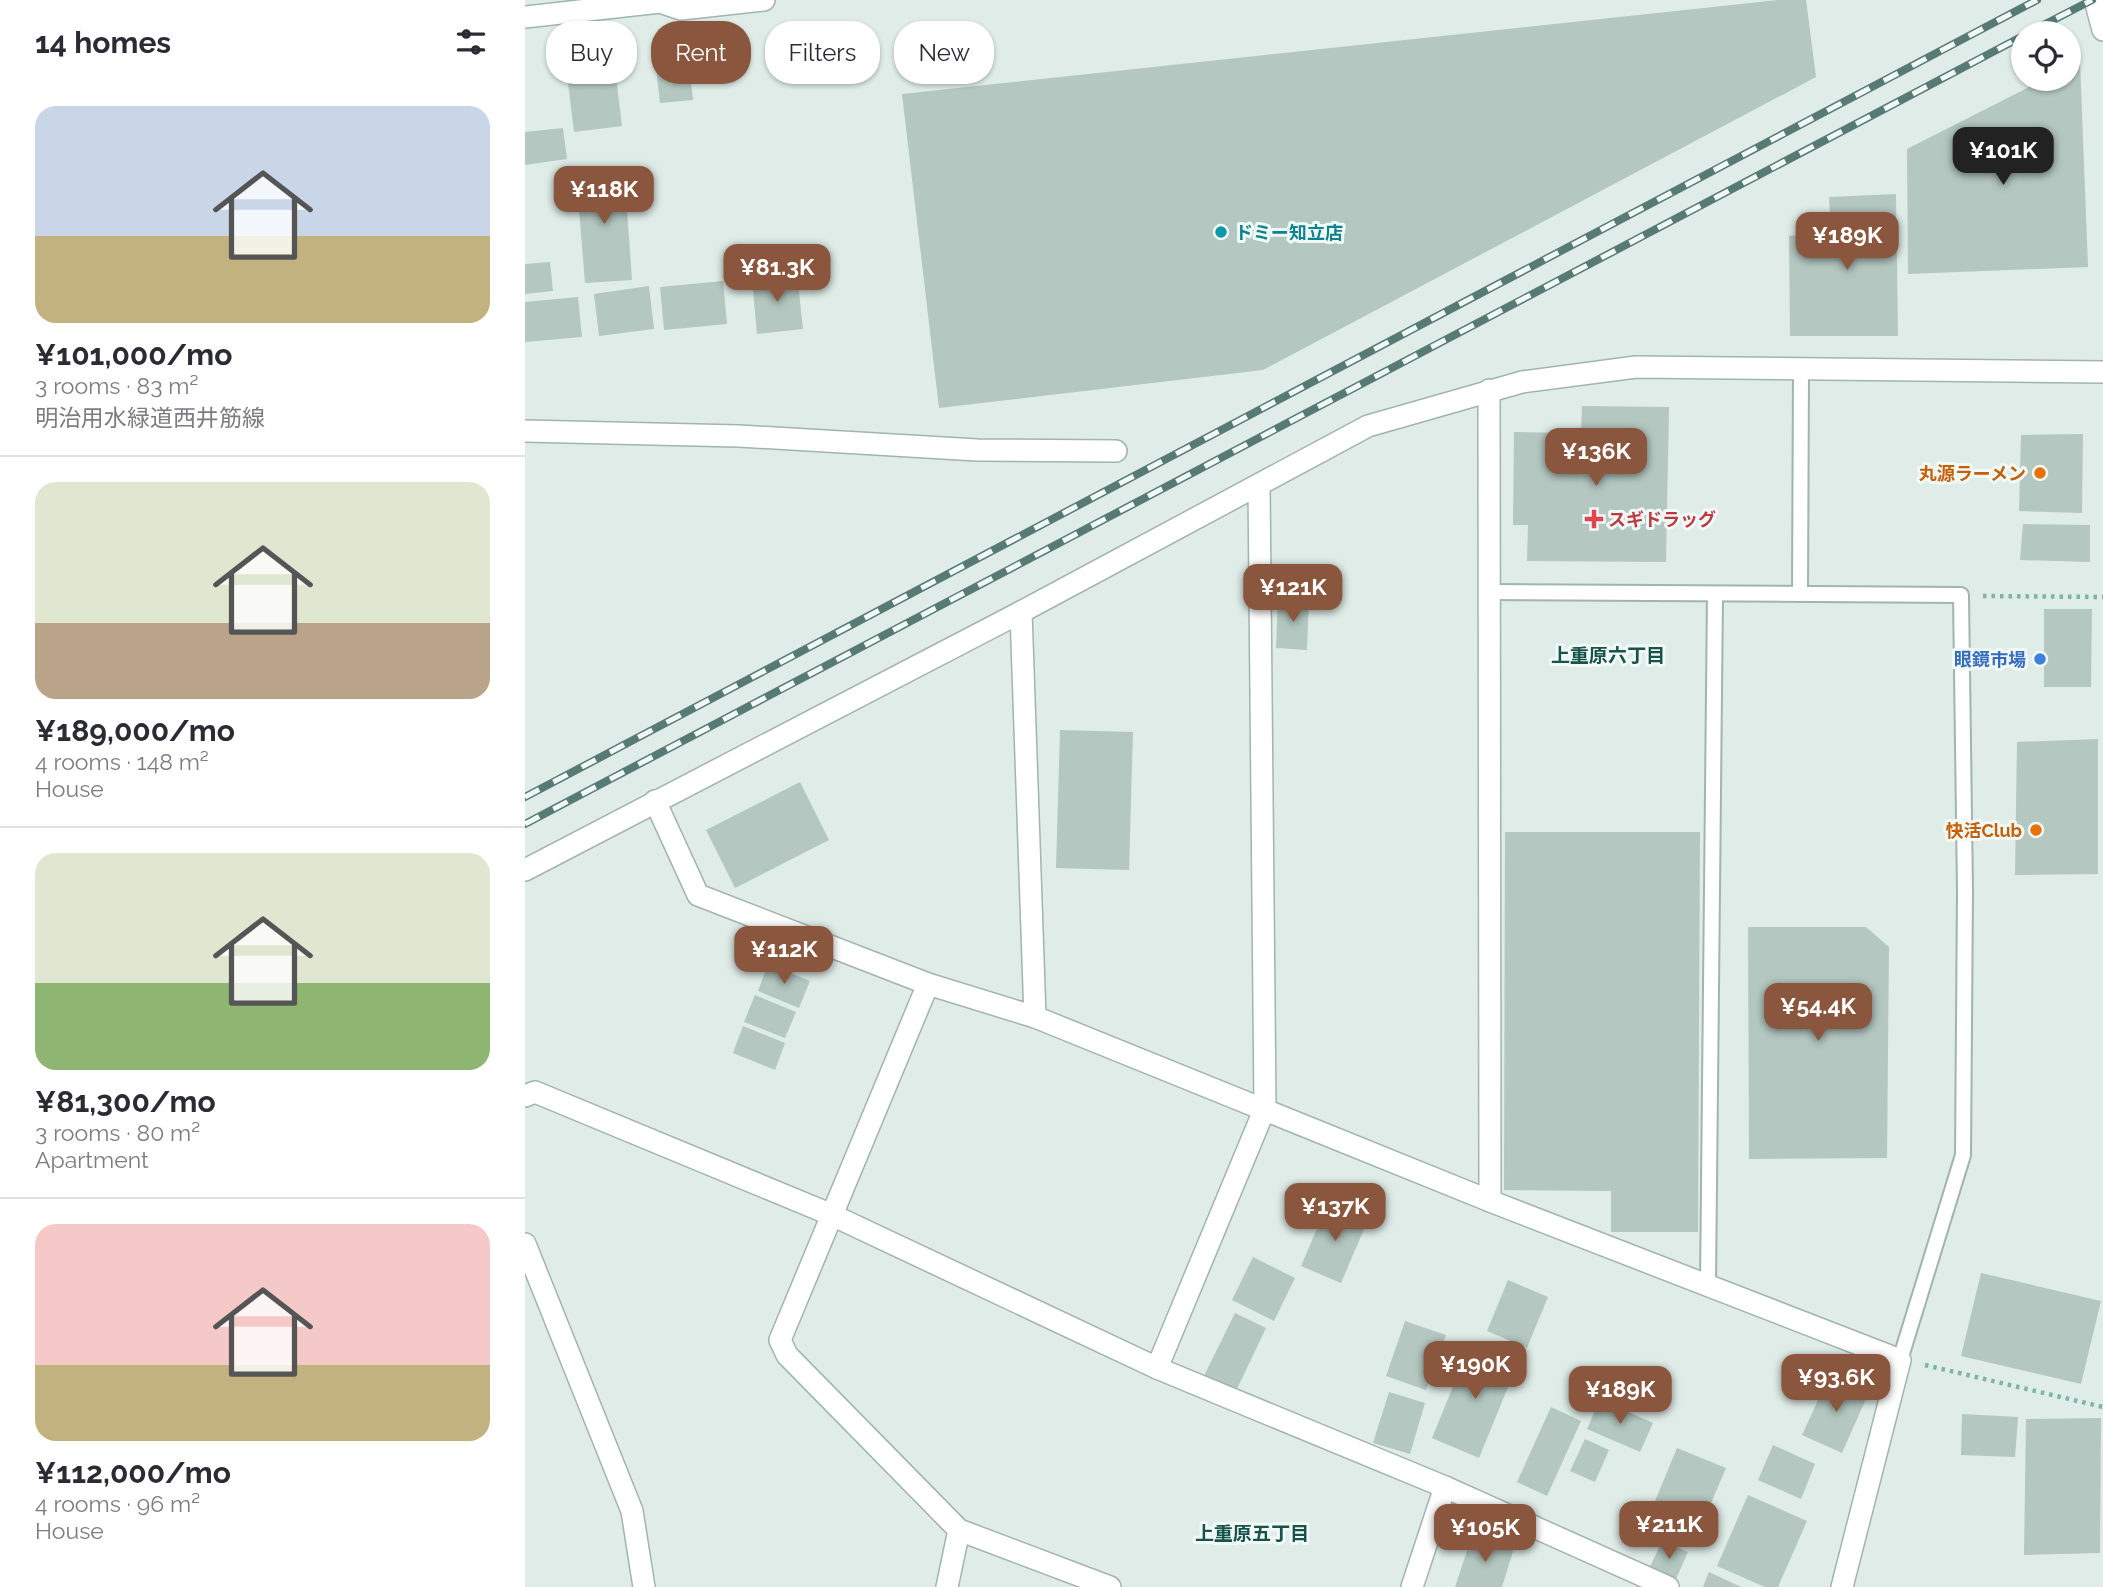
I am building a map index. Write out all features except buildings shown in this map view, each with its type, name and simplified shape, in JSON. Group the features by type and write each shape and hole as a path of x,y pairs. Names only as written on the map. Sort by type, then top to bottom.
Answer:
{"street":[{"path":"525,17 660,2 681,9 764,0"},
{"path":"2095,0 2103,30"},
{"path":"525,870 1021,612 1368,426 1522,382 1636,367 1801,371 2103,372"},
{"path":"1489,390 1490,1201"},
{"path":"525,431 739,436 977,450 1116,451"},
{"path":"1157,1368 1265,1108 1259,486"},
{"path":"1021,612 1035,1017"},
{"path":"655,801 698,895 928,984 1035,1017 1490,1201 1900,1360 1842,1587"},
{"path":"928,984 780,1340 787,1355 959,1530 1110,1587"},
{"path":"525,1096 535,1092 832,1215 1157,1368 1445,1487 1668,1587"},
{"path":"525,1244 632,1511 644,1587"},
{"path":"1412,1587 1445,1487"},
{"path":"947,1587 959,1530"}],"lane":[{"path":"1800,594 1801,371"},
{"path":"1490,592 1961,596 1965,892 1963,1155 1900,1360"},
{"path":"1709,1284 1715,594"}],"path":[{"path":"1961,596 2103,597"},
{"path":"1900,1360 2103,1407"}],"railway":[{"path":"525,797 2037,0"},
{"path":"2051,21 2092,0"},
{"path":"525,824 2011,42"}],"place":[{"name":"ドミー知立店","path":"1221,232"},
{"name":"丸源ラーメン","path":"2040,473"},
{"name":"スギドラッグ","path":"1594,519"},
{"name":"眼鏡市場","path":"2040,659"},
{"name":"快活Club","path":"2036,830"}],"district":[{"name":"上重原六丁目","path":"1608,655"},
{"name":"上重原五丁目","path":"1252,1533"}]}
